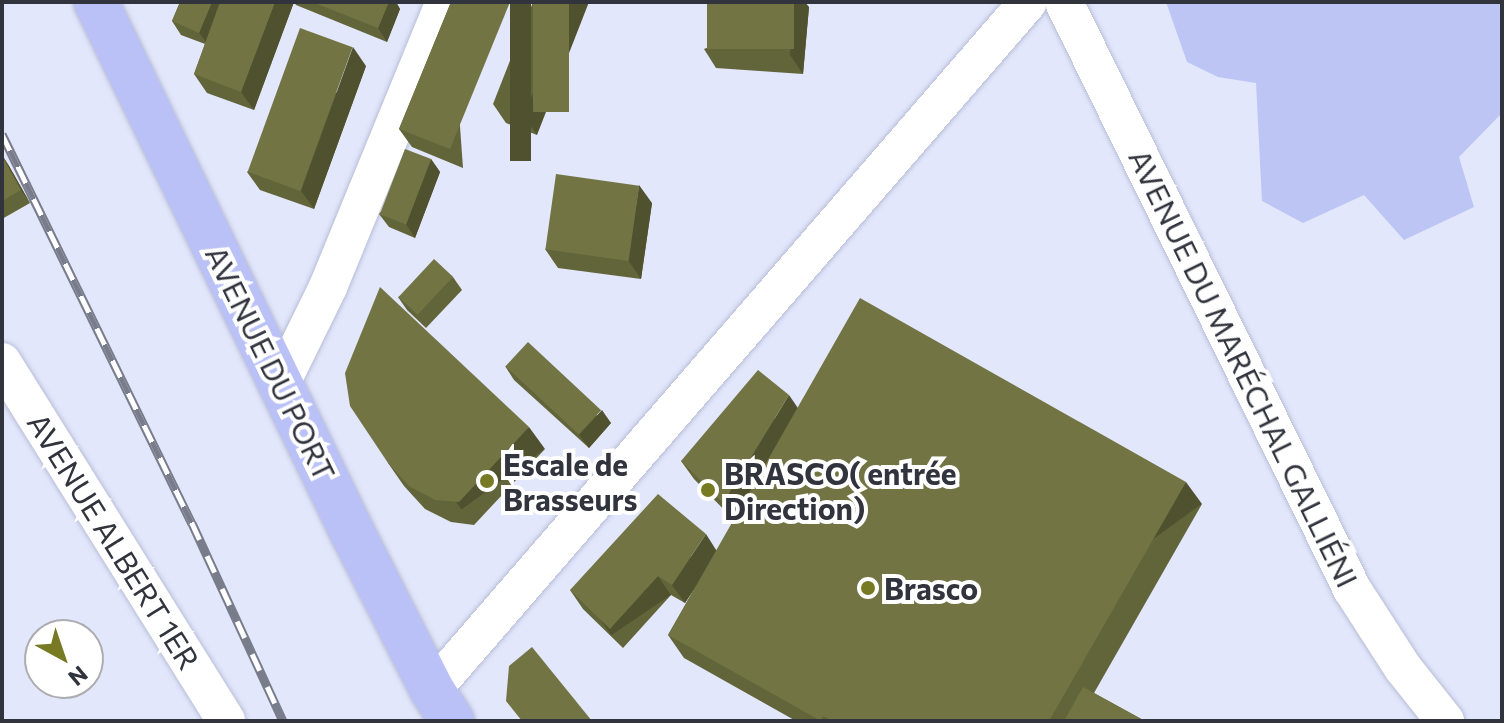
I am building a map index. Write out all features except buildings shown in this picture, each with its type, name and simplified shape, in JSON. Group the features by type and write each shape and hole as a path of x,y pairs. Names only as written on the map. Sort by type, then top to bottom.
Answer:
{"main road":[{"name":"AVENUE DU PORT","path":"96,2 442,705"}],"street":[{"path":"281,383 346,245 445,2"},
{"path":"442,705 1028,2"},
{"name":"AVENUE DU MARÉCHAL GALLIÉNI","path":"1064,2 1352,589 1403,668 1445,721"},
{"name":"AVENUE ALBERT 1ER","path":"2,362 226,721"}],"shaded area":[{"path":"1166,2 1502,2 1502,113 1459,157 1474,207 1404,240 1364,195 1303,223 1262,201 1256,83 1218,77 1187,62"}],"railway":[{"path":"2,134 192,523 283,721"}],"place":[{"name":"Escale de Brasseurs","path":"487,481"},
{"name":"BRASCO( entrée Direction)","path":"708,490"},
{"name":"Brasco","path":"868,588"}]}
